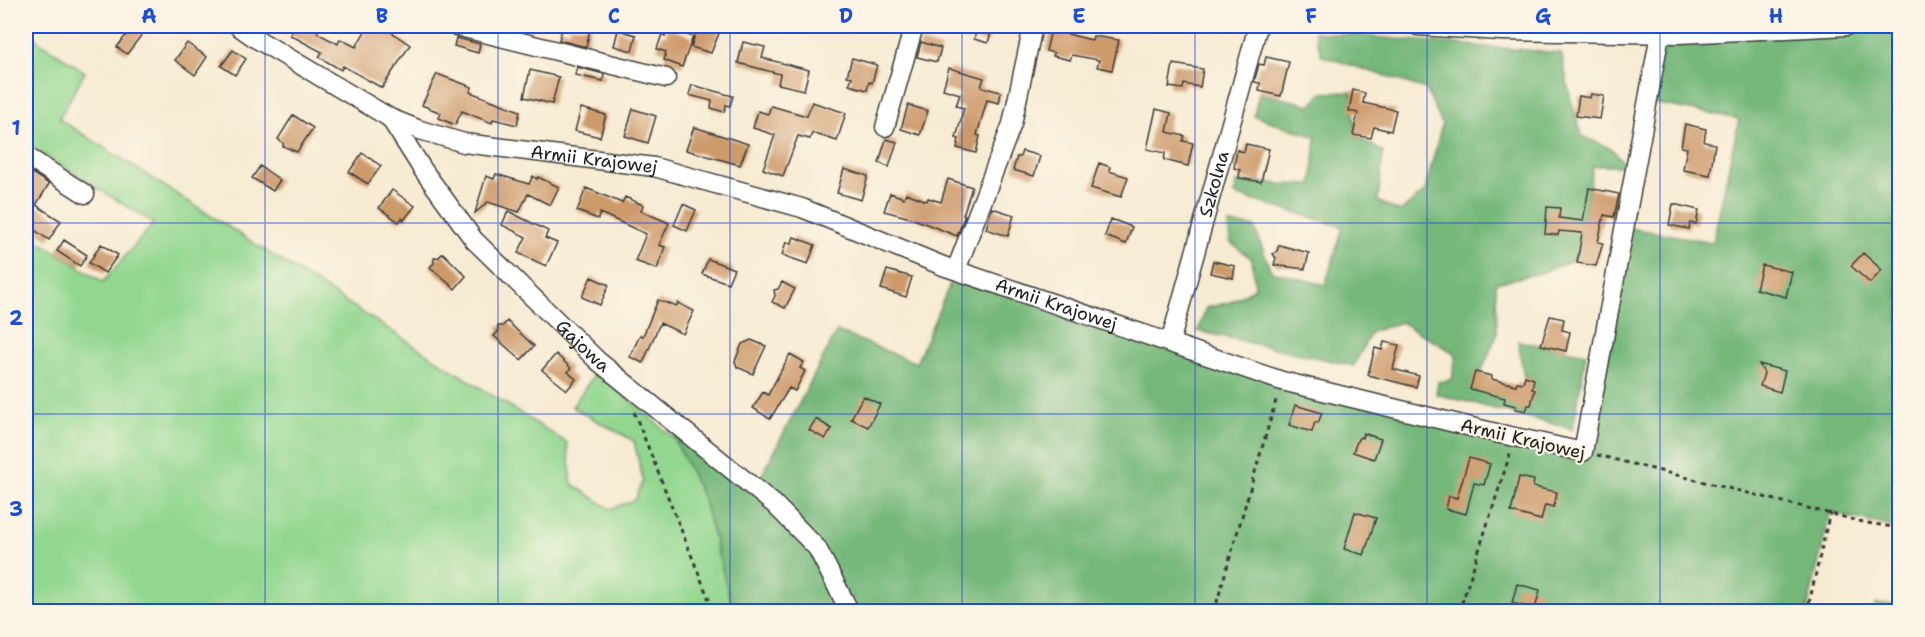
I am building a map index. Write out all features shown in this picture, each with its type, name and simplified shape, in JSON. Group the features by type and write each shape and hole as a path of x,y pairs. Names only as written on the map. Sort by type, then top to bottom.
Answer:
{"street":[{"name":"Armii Krajowej","path":"238,26 258,32 390,118 420,130 464,143 654,167 802,208 956,270 1282,381 1583,452"},
{"path":"456,26 666,78"},
{"path":"885,127 914,26"},
{"path":"956,270 1012,124 1033,26"},
{"name":"Szkolna","path":"1170,343 1258,26"},
{"path":"1418,26 1660,34 1847,26"},
{"path":"1583,452 1660,34"},
{"name":"Gajowa","path":"390,118 423,170 474,240 598,361 623,382"},
{"path":"26,156 85,194"},
{"path":"623,382 774,504 796,526 817,548 850,612"}],"path":[{"path":"1214,612 1282,381"},
{"name":"Gajowa","path":"623,382 714,612"},
{"path":"1459,612 1515,437"},
{"name":"Armii Krajowej","path":"1583,452 1868,523 1899,528"},
{"path":"1807,612 1830,512"}],"green space":[{"path":"1835,26 1899,26 1899,528 1830,513 1807,611 744,611 730,599 704,500 674,438 682,428 755,488 837,331 916,363 956,270 1282,381 1583,452 1624,227 1713,242 1739,119 1647,102 1660,34"},
{"path":"1314,32 1561,53 1571,100 1582,136 1612,149 1626,166 1593,166 1576,259 1540,273 1496,283 1497,334 1479,377 1527,396 1518,341 1586,354 1573,429 1436,394 1438,382 1452,380 1456,354 1401,322 1371,332 1354,366 1198,331 1206,308 1231,302 1255,288 1252,259 1230,242 1228,224 1254,226 1271,271 1325,285 1343,227 1235,195 1236,182 1312,185 1316,137 1254,116 1259,93 1311,105 1322,93 1351,92 1356,136 1383,152 1378,201 1400,212 1425,191 1442,124 1426,89 1322,56"},
{"path":"26,33 85,72 59,119 567,443 572,484 610,509 635,500 643,480 634,441 572,407 596,372 674,438 704,500 730,599 744,611 26,611 26,233 103,282 154,223 26,144"},
{"path":"1875,604 1899,605 1899,611 1874,611"}],"building":[{"path":"133,26 143,33 127,54 117,47"},
{"path":"295,26 321,26 317,33 338,44 340,39 356,47 368,26 382,26 410,45 382,88 343,66 341,70 319,57 322,52 290,35"},
{"path":"570,26 591,26 586,47 559,40 562,29 569,31"},
{"path":"698,26 722,26 711,53 691,47"},
{"path":"978,26 992,29 988,43 974,39"},
{"path":"668,28 693,37 682,67 664,60 666,52 657,49 662,34 665,36"},
{"path":"618,30 636,35 632,51 614,46"},
{"path":"1051,30 1092,40 1093,36 1119,40 1112,70 1097,67 1099,60 1072,55 1070,60 1053,56 1054,53 1046,51"},
{"path":"456,38 480,44 478,53 454,46"},
{"path":"743,42 765,47 762,58 809,70 804,90 778,84 780,74 738,63"},
{"path":"921,42 941,48 937,62 917,57"},
{"path":"187,43 207,57 195,75 175,60"},
{"path":"233,50 246,59 235,75 221,66"},
{"path":"1266,57 1289,62 1281,96 1259,91 1260,83 1254,82 1259,64 1264,65"},
{"path":"852,58 877,65 872,83 869,82 867,90 849,85 852,77 847,76"},
{"path":"1173,64 1203,69 1200,87 1184,84 1183,89 1169,87"},
{"path":"577,67 604,74 603,81 575,75"},
{"path":"949,68 984,78 981,87 1001,92 999,103 987,100 977,135 980,136 976,153 957,148 959,139 956,138 964,108 956,106 960,94 943,89"},
{"path":"530,70 559,77 552,104 524,97"},
{"path":"437,74 472,87 470,92 520,111 517,125 493,119 492,123 462,111 455,125 439,118 441,113 422,105"},
{"path":"692,85 733,96 730,106 726,105 724,112 711,108 712,101 689,95"},
{"path":"1353,90 1365,93 1363,103 1396,110 1391,131 1374,127 1371,138 1353,135 1358,113 1349,111"},
{"path":"1591,94 1604,96 1600,119 1576,116 1579,96 1590,98"},
{"path":"812,102 846,113 837,141 812,133 810,139 798,136 783,176 763,169 775,135 753,128 758,111 768,114 771,106 807,116"},
{"path":"908,105 928,111 920,135 901,129"},
{"path":"581,108 606,115 600,137 575,131"},
{"path":"633,109 656,116 648,143 625,136"},
{"path":"1156,109 1171,113 1167,132 1185,136 1183,141 1193,143 1188,166 1164,160 1165,153 1147,149"},
{"path":"293,115 313,128 297,152 283,146 278,139"},
{"path":"1685,124 1706,129 1704,142 1715,144 1710,175 1683,170 1687,148 1681,147"},
{"path":"694,127 748,144 740,165 686,150"},
{"path":"886,139 897,142 889,167 879,163"},
{"path":"1246,144 1269,149 1261,182 1239,178 1240,170 1234,168 1237,150 1244,152"},
{"path":"1022,151 1040,156 1034,176 1013,170 1017,157 1020,157"},
{"path":"362,153 381,166 368,184 349,172"},
{"path":"1099,163 1110,167 1109,171 1128,177 1121,197 1091,188"},
{"path":"260,166 280,180 273,191 252,178"},
{"path":"26,169 49,184 36,205 61,221 49,240 26,224"},
{"path":"844,169 868,176 861,200 837,193"},
{"path":"496,174 529,184 533,176 537,179 538,177 559,187 550,205 528,194 519,212 488,202 475,213 486,176 494,179"},
{"path":"948,179 972,187 957,236 914,219 884,211 890,193 904,198 906,193 927,201 928,198 941,202"},
{"path":"586,188 622,203 625,197 643,205 641,211 669,223 659,245 665,247 657,269 635,261 646,234 600,213 598,219 577,211"},
{"path":"1589,188 1619,194 1614,217 1604,215 1598,242 1603,243 1596,266 1577,263 1582,233 1559,231 1558,235 1545,234 1547,207 1560,208 1559,218 1583,221"},
{"path":"392,190 415,206 404,220 402,218 399,222 379,208"},
{"path":"683,204 696,210 687,231 674,225"},
{"path":"1673,204 1699,210 1696,224 1690,223 1689,229 1669,225"},
{"path":"992,208 1014,215 1008,236 986,229"},
{"path":"508,211 548,231 545,238 557,243 546,266 518,253 526,237 502,225"},
{"path":"1111,219 1132,227 1126,244 1105,236"},
{"path":"794,237 815,245 808,264 782,255 786,242 791,244"},
{"path":"64,240 87,255 80,266 57,251"},
{"path":"101,244 118,255 105,273 89,263"},
{"path":"1279,245 1309,253 1305,269 1274,265 1276,258 1273,254"},
{"path":"443,253 466,276 455,289 430,267 434,263 434,258"},
{"path":"1863,253 1882,270 1870,283 1851,266"},
{"path":"708,259 734,269 728,283 702,274"},
{"path":"1213,261 1235,266 1233,278 1210,273"},
{"path":"1762,265 1792,272 1786,297 1756,289"},
{"path":"887,270 912,277 906,297 881,289"},
{"path":"591,277 609,285 600,305 582,297"},
{"path":"782,282 795,289 785,308 772,302 775,296 774,290 778,289"},
{"path":"658,300 676,306 678,303 694,311 683,334 660,323 643,363 630,357 640,335 643,336"},
{"path":"1550,316 1564,319 1562,330 1570,332 1566,351 1541,345"},
{"path":"507,321 534,346 521,360 494,336 498,332 498,326 503,326"},
{"path":"751,340 766,346 753,374 737,367 735,361 742,344"},
{"path":"1384,342 1399,345 1393,369 1419,376 1416,387 1368,375 1375,348 1382,350"},
{"path":"556,354 571,368 568,372 576,379 567,390 542,370"},
{"path":"790,354 804,362 800,368 805,371 795,391 789,388 770,419 753,408 763,392 768,395"},
{"path":"1759,364 1785,371 1780,392 1760,386 1764,373"},
{"path":"1475,372 1492,376 1491,379 1516,385 1517,382 1523,383 1525,376 1534,379 1532,389 1535,390 1531,405 1528,405 1526,411 1515,409 1516,406 1504,403 1505,398 1470,389"},
{"path":"863,396 880,404 868,427 851,419"},
{"path":"1295,405 1322,413 1318,423 1315,422 1312,432 1289,425"},
{"path":"816,419 832,429 825,439 809,430"},
{"path":"1363,433 1381,439 1374,459 1353,452"},
{"path":"1469,458 1490,464 1484,485 1474,483 1466,514 1446,509 1449,496 1457,498"},
{"path":"1519,477 1534,480 1533,487 1557,492 1554,507 1545,505 1541,520 1511,512"},
{"path":"1355,512 1376,518 1364,555 1344,549"},
{"path":"1517,584 1540,590 1535,609 1512,603"}]}
